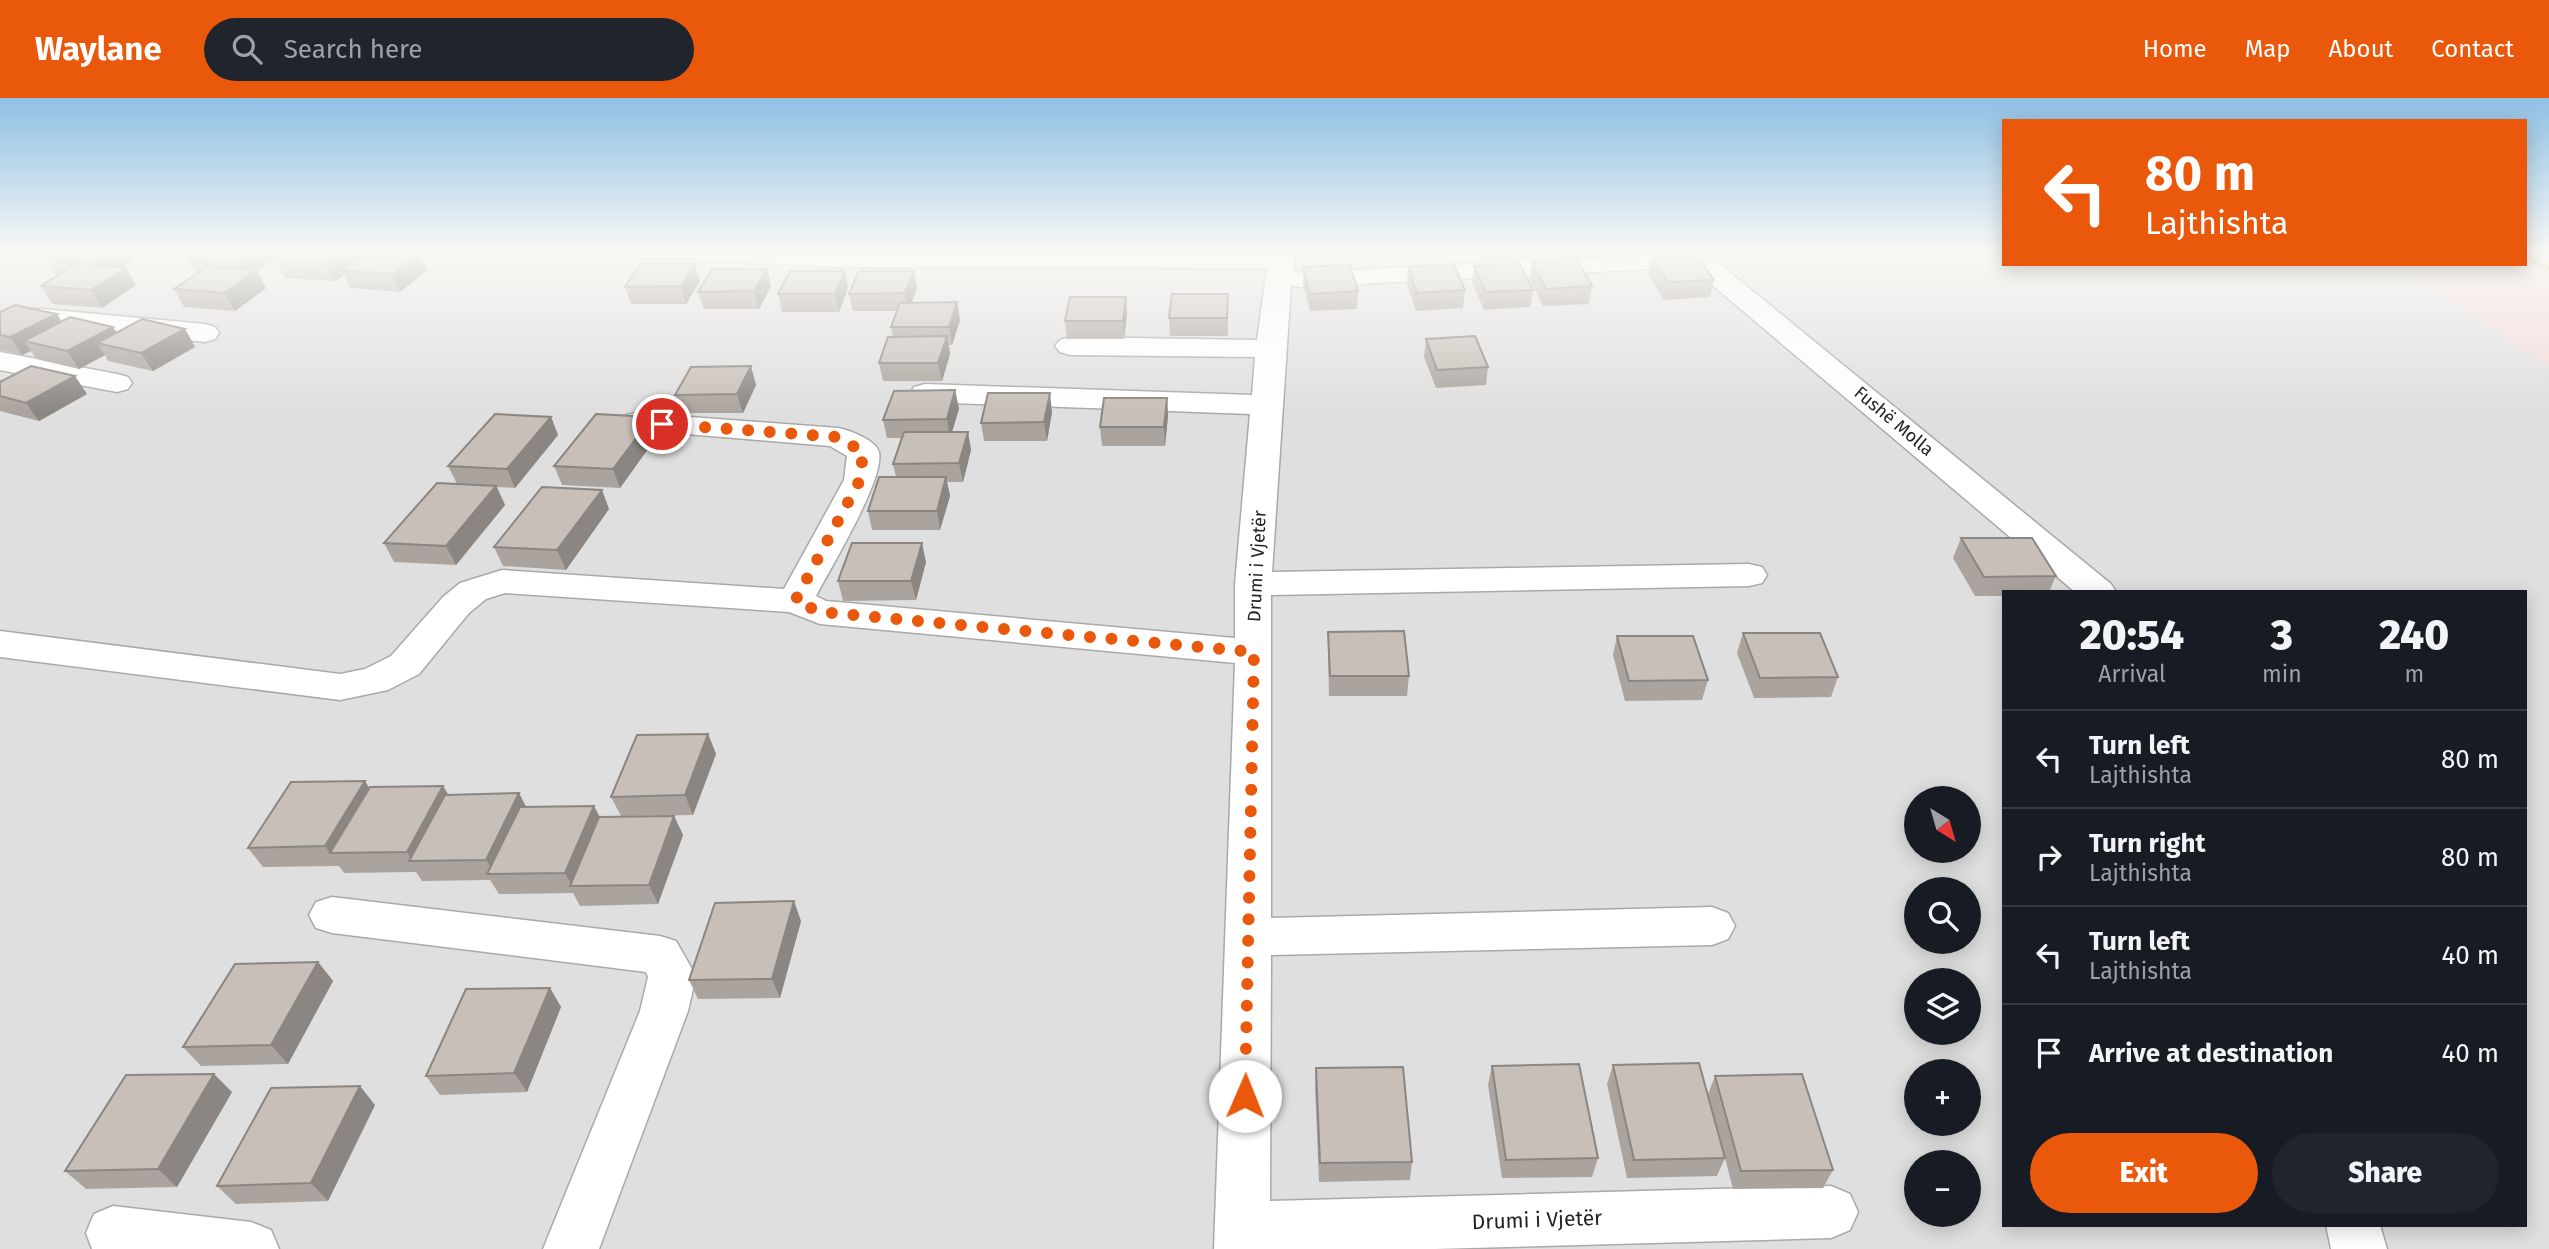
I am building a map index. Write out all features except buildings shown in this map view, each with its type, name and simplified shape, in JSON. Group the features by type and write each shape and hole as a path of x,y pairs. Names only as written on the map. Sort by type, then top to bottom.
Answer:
{"street":[{"name":"Drumi i Vjetër","path":"1276,306 1253,584 1254,652 1242,1238 1831,1212"},
{"name":"Fushë Molla","path":"1754,306 2096,590"},
{"path":"0,324 16,318 43,317 205,333"},
{"path":"1070,346 1271,349"},
{"path":"0,361 117,383"},
{"path":"925,393 1267,405"},
{"path":"637,422 838,437 863,452 860,480 795,601"},
{"path":"1253,584 1749,575"},
{"path":"0,644 340,687 374,681 405,665 456,605 473,591 502,581 795,601 820,612 1254,652"},
{"path":"332,915 660,955 672,976 664,1011 571,1249"},
{"path":"1249,937 1712,926"},
{"path":"2354,1227 2359,1249"},
{"path":"113,1233 251,1249"}],"shaded area":[{"path":"0,306 2460,306 2549,366 2549,1249 0,1249"},
{"path":"2460,306 2549,306 2549,366"}],"route":[{"path":"662,424 838,437 863,452 860,480 795,601 820,612 1254,652 1245,1096"}]}
